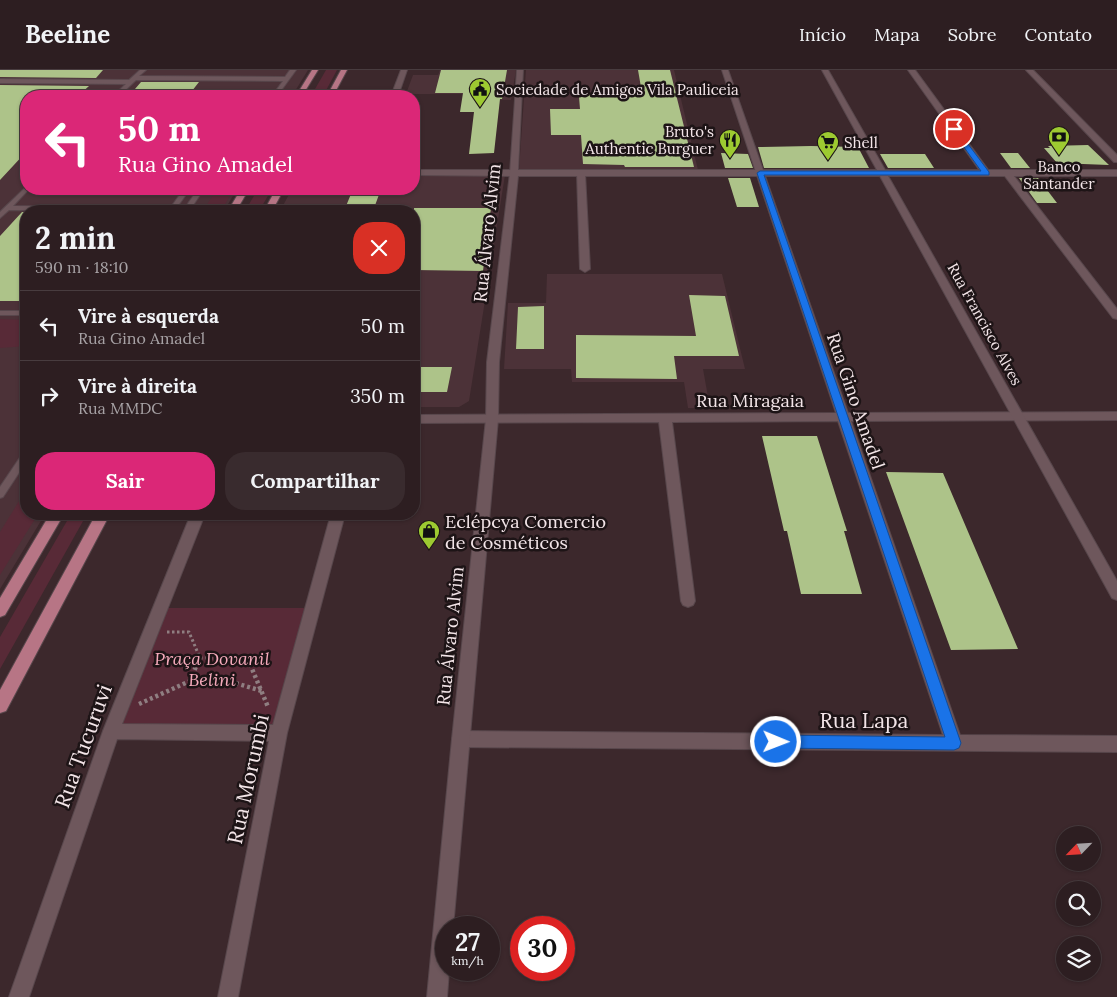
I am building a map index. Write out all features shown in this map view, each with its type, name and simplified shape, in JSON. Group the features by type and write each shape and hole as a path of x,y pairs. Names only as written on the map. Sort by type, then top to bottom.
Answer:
{"main road":[{"path":"302,90 314,70"},
{"path":"333,90 344,70"},
{"path":"0,611 53,520"},
{"path":"0,706 100,520"}],"street":[{"path":"396,90 404,70"},
{"name":"Rua Álvaro Alvim","path":"437,997 460,739 492,419 493,362 514,172 520,70"},
{"name":"Rua Gino Amadel","path":"725,70 954,743"},
{"name":"Rua Francisco Alves","path":"825,70 1117,594"},
{"path":"910,70 986,173"},
{"path":"1029,70 1117,160"},
{"path":"420,172 1117,173"},
{"path":"581,173 584,270"},
{"path":"1007,173 1117,316"},
{"name":"Rua Miragaia","path":"420,419 1117,416"},
{"path":"665,418 688,601"},
{"name":"Rua Tucuruvi","path":"19,997 114,723 196,520"},
{"name":"Rua Morumbi","path":"228,997 279,733 336,520"},
{"path":"114,723 279,733"},
{"name":"Rua Lapa","path":"460,739 1117,744"}],"lane":[{"path":"123,90 143,70"},
{"path":"183,78 190,70"},
{"path":"278,90 293,70"},
{"path":"0,81 183,78 286,79"},
{"path":"0,216 20,195"},
{"path":"8,208 20,208"},
{"path":"0,313 20,314"},
{"path":"0,495 20,464"}],"path":[{"path":"149,632 189,632 200,658 190,681"},
{"path":"200,658 248,659 279,733"},
{"path":"114,723 190,681 225,680 262,691"}],"shaded area":[{"path":"0,70 308,70 296,90 20,90 20,195 233,195 228,205 20,205 20,520 41,520 0,589"},
{"path":"440,70 516,70 511,100 466,99 466,94 420,94 420,90 407,90 413,75 438,75"},
{"path":"526,70 674,70 698,170 519,170"},
{"path":"420,174 505,175 469,401 459,407 420,407 420,205 283,205 289,195 420,195"},
{"path":"547,274 722,274 745,369 703,369 710,408 688,408 684,382 572,382 571,369 504,369 508,303 546,303"}],"green space":[{"path":"326,70 337,70 326,90 314,90"},
{"path":"213,195 230,195 225,205 207,205"},
{"path":"254,195 268,195 263,205 249,205"},
{"path":"0,319 20,320 20,346 0,348"},
{"path":"20,500 20,520 34,520 0,575 0,532"},
{"path":"68,520 84,520 0,669 0,637"},
{"name":"Praça Dovanil Belini","path":"162,608 307,608 275,729 116,728"}],"building":[{"path":"0,70 103,70 96,78 0,77"},
{"path":"441,70 507,70 502,99 500,99 494,153 469,154 474,112 460,112 463,93 435,93"},
{"path":"638,70 670,70 694,167 625,167 624,165 583,164 581,135 551,135 550,109 580,109 579,97 586,97 586,93 642,93"},
{"path":"141,82 199,82 193,90 134,90"},
{"path":"0,85 89,86 85,90 20,90 20,158 0,180"},
{"path":"1088,145 1109,165 1057,163 1044,148 1050,148 1048,146"},
{"path":"758,147 858,147 869,168 764,168"},
{"path":"721,153 748,154 753,168 725,168"},
{"path":"1000,153 1018,153 1030,168 1011,168"},
{"path":"880,154 925,154 934,168 888,168"},
{"path":"728,178 750,178 759,207 737,207"},
{"path":"1019,178 1038,178 1057,203 1037,203"},
{"path":"351,195 379,195 375,205 346,205"},
{"path":"420,208 491,208 483,271 420,270"},
{"path":"20,214 20,301 0,301 0,236"},
{"path":"689,295 725,296 739,356 674,356 677,379 576,378 576,335 696,336"},
{"path":"544,306 544,349 516,349 518,307"},
{"path":"420,367 452,367 447,392 420,392"},
{"path":"762,436 817,436 847,531 844,531 862,594 801,594 787,531 784,531"},
{"path":"886,472 943,473 1018,649 951,650"}],"place":[{"name":"Sociedade de Amigos Vila Pauliceia","path":"480,108"},
{"name":"Banco Santander","path":"1059,156"},
{"name":"Bruto's Authentic Burguer","path":"730,159"},
{"name":"Shell","path":"828,161"},
{"name":"Eclépcya Comercio de Cosméticos","path":"429,550"}],"route":[{"path":"776,742 954,743 760,173 986,173 954,129"}]}
